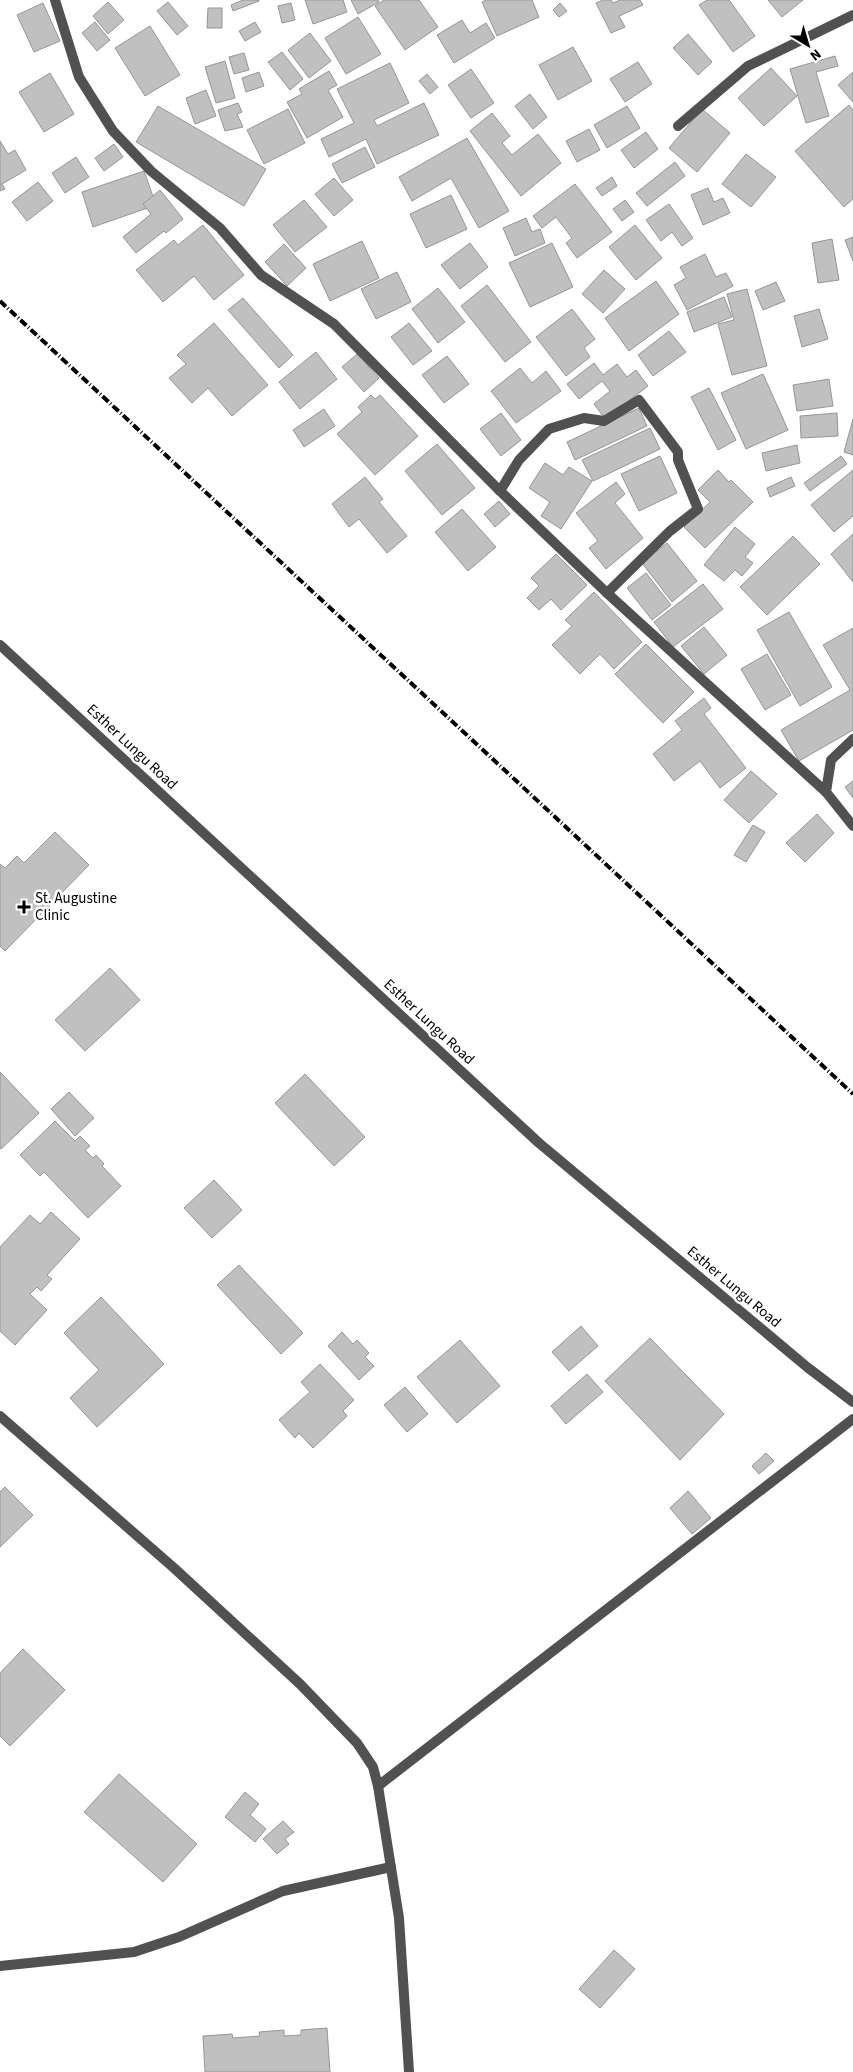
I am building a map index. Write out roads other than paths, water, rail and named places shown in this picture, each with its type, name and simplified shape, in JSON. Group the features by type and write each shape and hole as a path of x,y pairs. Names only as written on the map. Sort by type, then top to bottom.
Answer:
{"street":[{"path":"56,0 79,77 113,131 151,171 220,228 261,275 334,324 500,491 607,593 826,792 853,826"},
{"path":"678,126 748,66 853,15"},
{"path":"500,491 519,460 549,429 584,418 604,421 639,400 678,452 678,460 698,509 670,531 607,593"},
{"name":"Esther Lungu Road","path":"0,646 539,1143 807,1367 853,1402"},
{"path":"826,792 831,760 853,739"},
{"path":"0,1416 174,1568 300,1684 357,1743 373,1767 392,1867 399,1918 409,2072"},
{"path":"378,1786 853,1419"},
{"path":"0,1966 134,1952 179,1937 283,1891 392,1867"}],"railway":[{"path":"0,301 853,1094"}],"place":[{"name":"St. Augustine Clinic","path":"24,907"}]}
